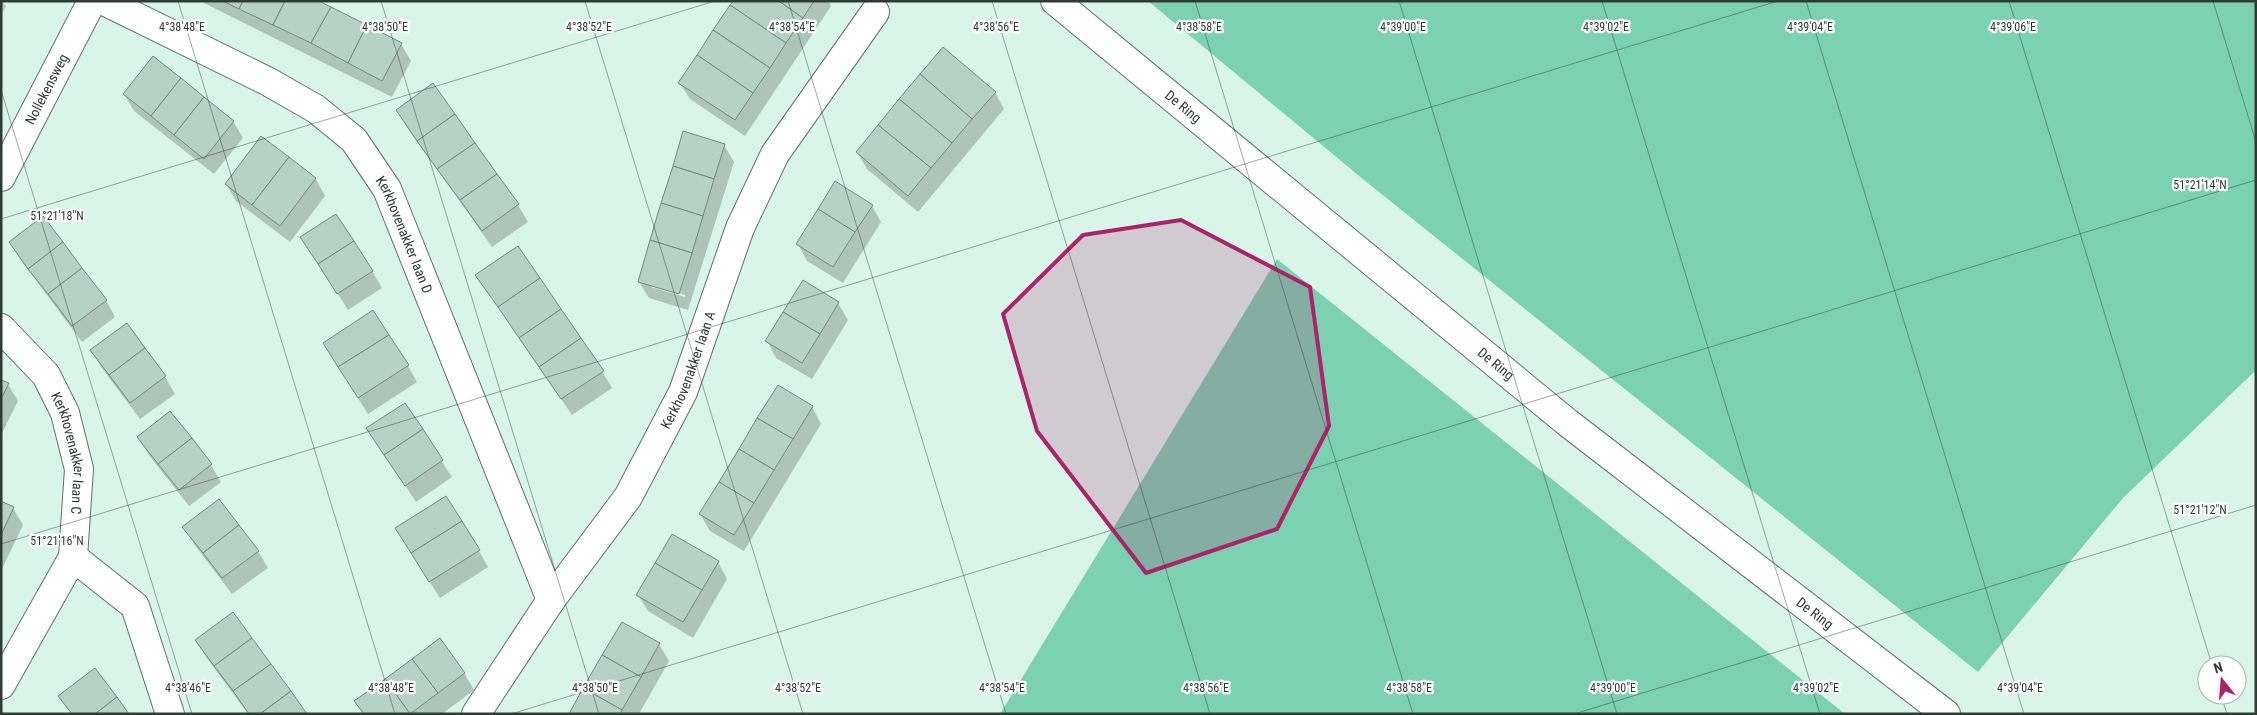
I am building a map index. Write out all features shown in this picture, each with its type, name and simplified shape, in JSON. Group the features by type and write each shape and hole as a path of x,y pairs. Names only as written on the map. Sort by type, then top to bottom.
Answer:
{"street":[{"name":"Nollekensweg","path":"1,177 92,1"},
{"name":"Kerkhovenakker laan D","path":"104,1 267,81 316,109 354,140 387,189 551,600"},
{"name":"De Ring","path":"1055,1 1568,423 1941,712"},
{"name":"Kerkhovenakker laan A","path":"476,714 551,600 628,497 684,392 740,228 775,154 875,12"},
{"name":"Kerkhovenakker laan C","path":"1,328 46,375 65,413 79,469 73,557"},
{"path":"1,685 73,557 134,606 170,714"}],"highlighted area":[{"path":"1181,220 1310,287 1329,426 1277,529 1146,573 1037,431 1003,314 1083,235"}],"green space":[{"path":"1148,1 2256,1 2256,370 2123,498 1978,672 1364,180"},
{"path":"1277,259 1845,714 1000,714"}],"building":[{"path":"223,1 243,1 239,9"},
{"path":"243,1 285,1 273,25 239,9"},
{"path":"285,1 319,1 331,7 311,43 273,25"},
{"path":"733,1 779,1 803,18 786,43 730,5"},
{"path":"779,1 814,1 803,18"},
{"path":"730,5 786,43 770,68 713,30"},
{"path":"331,7 367,25 348,63 311,43"},
{"path":"367,25 402,43 382,81 348,63"},
{"path":"713,30 770,68 753,93 697,55"},
{"path":"943,47 996,92 972,119 920,74"},
{"path":"697,55 753,93 735,120 678,83"},
{"path":"153,56 181,78 151,116 123,94"},
{"path":"920,74 972,119 952,143 899,99"},
{"path":"181,78 204,97 174,135 151,116"},
{"path":"433,83 455,114 417,141 396,110"},
{"path":"204,97 234,121 204,159 174,135"},
{"path":"899,99 952,143 931,168 878,125"},
{"path":"455,114 475,143 437,169 417,141"},
{"path":"878,125 931,168 908,196 856,152"},
{"path":"683,131 725,144 714,179 673,166"},
{"path":"261,136 289,157 252,205 225,184"},
{"path":"475,143 497,174 460,200 437,169"},
{"path":"289,157 316,178 280,226 252,205"},
{"path":"673,166 714,179 703,216 661,203"},
{"path":"497,174 519,204 482,231 460,200"},
{"path":"835,181 873,205 855,232 818,209"},
{"path":"661,203 703,216 692,253 650,240"},
{"path":"818,209 855,232 833,267 796,244"},
{"path":"336,214 354,241 318,264 300,237"},
{"path":"43,216 63,242 28,269 9,242"},
{"path":"650,240 692,253 679,294 638,282"},
{"path":"354,241 373,271 337,294 318,264"},
{"path":"63,242 82,268 48,294 28,269"},
{"path":"518,246 540,278 498,307 475,275"},
{"path":"82,268 107,300 72,326 48,294"},
{"path":"540,278 561,309 519,338 498,307"},
{"path":"803,280 839,302 820,334 783,312"},
{"path":"561,309 581,338 539,367 519,338"},
{"path":"373,310 389,335 338,367 323,343"},
{"path":"783,312 820,334 802,363 765,341"},
{"path":"127,323 145,348 109,375 90,350"},
{"path":"389,335 409,365 358,398 338,367"},
{"path":"581,338 604,371 561,399 539,367"},
{"path":"145,348 166,376 130,403 109,375"},
{"path":"1,380 9,383 1,399"},
{"path":"778,385 813,406 793,439 757,418"},
{"path":"405,403 423,429 384,455 366,428"},
{"path":"170,411 192,438 158,464 137,437"},
{"path":"757,418 793,439 774,470 739,449"},
{"path":"423,429 443,460 405,486 384,455"},
{"path":"192,438 212,464 179,490 158,464"},
{"path":"739,449 774,470 754,503 719,482"},
{"path":"719,482 754,503 734,535 699,514"},
{"path":"446,496 462,521 411,553 395,528"},
{"path":"219,499 239,525 203,553 182,527"},
{"path":"1,501 14,507 1,535"},
{"path":"462,521 480,550 429,582 411,553"},
{"path":"239,525 259,551 222,578 203,553"},
{"path":"672,534 719,561 702,590 655,563"},
{"path":"655,563 702,590 683,622 636,595"},
{"path":"233,612 252,638 214,666 195,640"},
{"path":"622,622 660,643 641,677 602,655"},
{"path":"252,638 271,664 233,691 214,666"},
{"path":"440,638 465,673 438,693 412,659"},
{"path":"602,655 641,677 622,710 583,688"},
{"path":"412,659 438,693 410,714 385,679"},
{"path":"271,664 291,691 260,714 249,714 233,691"},
{"path":"95,668 117,697 95,714 72,714 58,696"},
{"path":"385,679 410,714 364,714 354,701"},
{"path":"583,688 622,710 620,714 569,714"},
{"path":"291,691 307,714 260,714"},
{"path":"117,697 129,714 95,714"}]}
